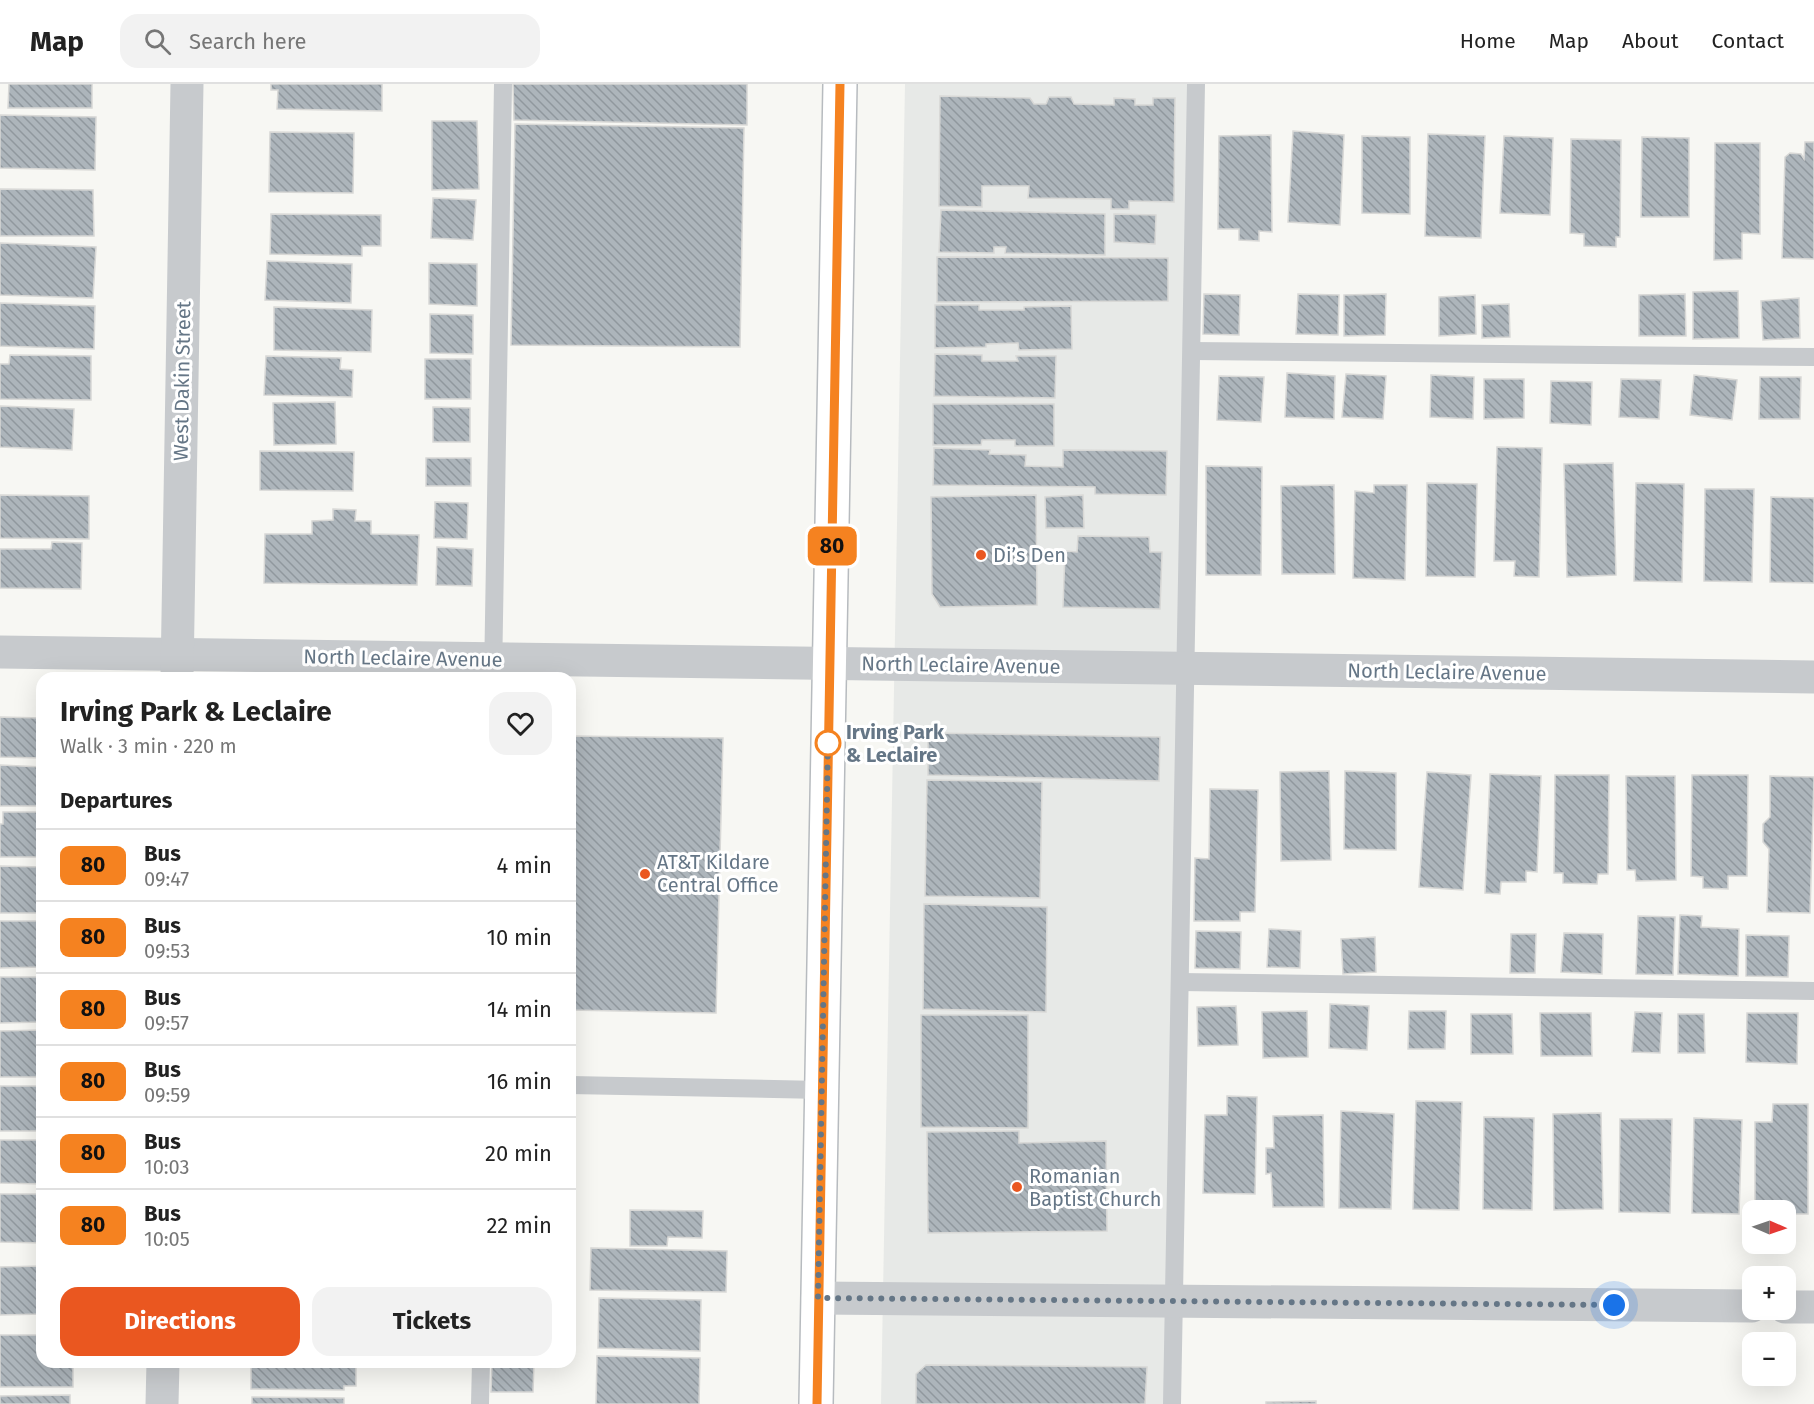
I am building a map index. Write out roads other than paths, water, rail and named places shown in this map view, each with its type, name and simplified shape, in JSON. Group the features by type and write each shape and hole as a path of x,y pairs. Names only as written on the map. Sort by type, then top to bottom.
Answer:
{"main road":[{"path":"816,1404 840,84"}],"street":[{"name":"West Dakin Street","path":"177,667 187,84"},
{"name":"North Leclaire Avenue","path":"0,652 177,667 493,669 829,664 1814,677"},
{"path":"818,1298 1742,1306"},
{"path":"1796,1306 1814,1307"},
{"path":"162,1404 163,1368"}],"lane":[{"path":"493,669 503,84"},
{"path":"1172,1404 1196,84"},
{"path":"1192,351 1814,357"},
{"path":"1180,982 1814,992"},
{"path":"576,1085 822,1090"},
{"path":"480,1404 481,1368"}],"place":[{"name":"Di’s Den","path":"981,555"},
{"name":"Irving Park & Leclaire","path":"828,743"},
{"name":"AT&T Kildare Central Office","path":"645,874"},
{"name":"Romanian Baptist Church","path":"1017,1187"}]}
